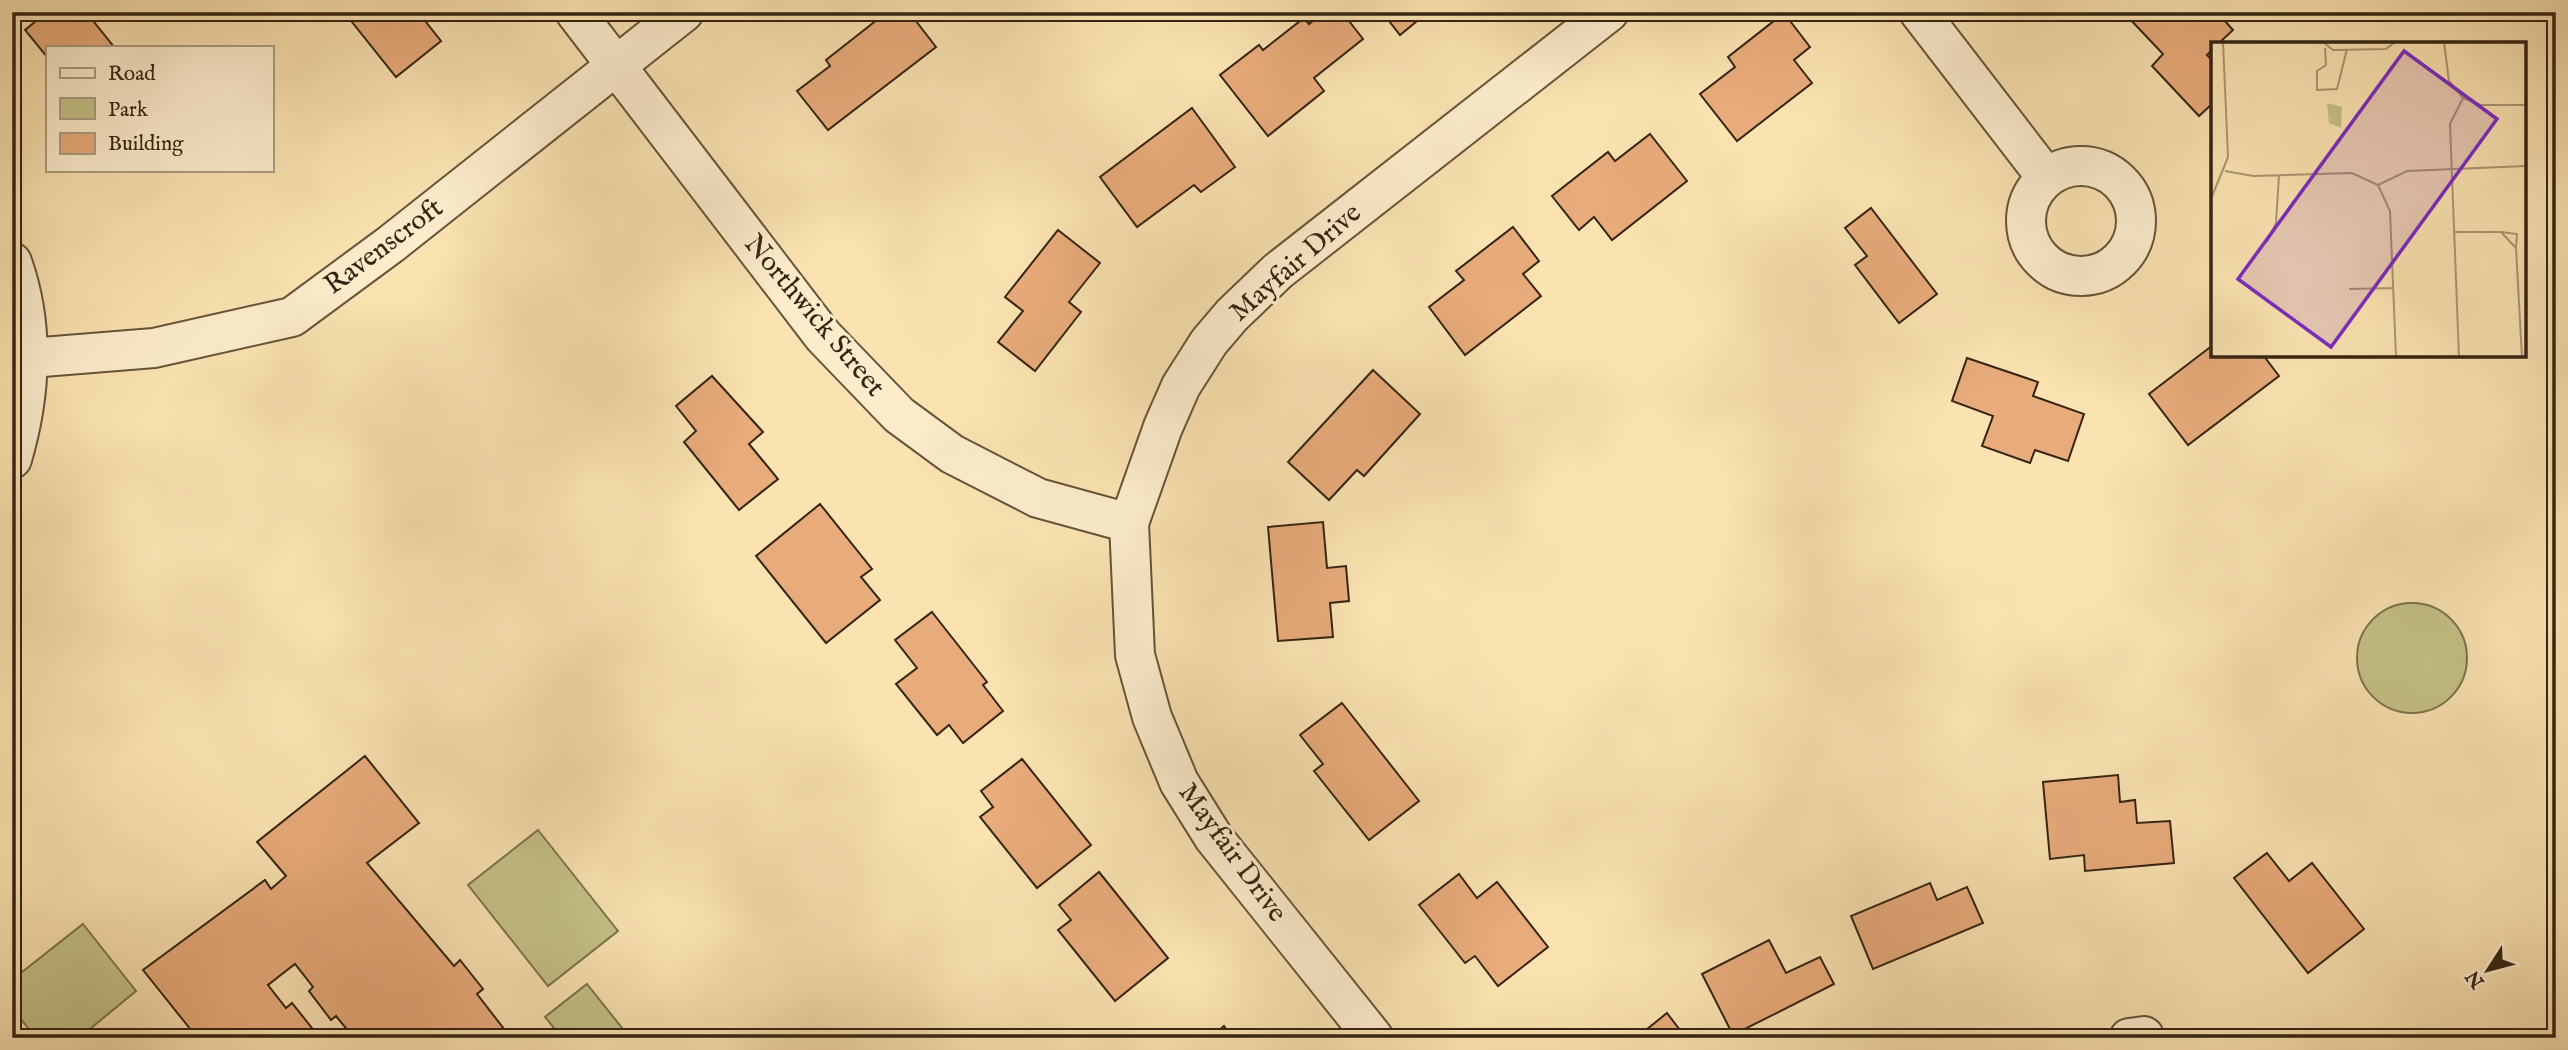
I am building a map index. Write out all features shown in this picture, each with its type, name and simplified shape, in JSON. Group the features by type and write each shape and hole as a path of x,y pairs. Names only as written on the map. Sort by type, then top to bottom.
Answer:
{"street":[{"name":"Northwick Street","path":"575,12 823,336 899,415 952,454 1038,498 1129,523"},
{"name":"Ravenscroft","path":"30,358 154,348 292,317 391,244 684,12"},
{"name":"Mayfair Drive","path":"1374,1038 1214,838 1179,782 1152,717 1135,654 1129,569 1129,523 1163,427 1181,386 1209,342 1232,315 1278,271 1609,12"},
{"path":"1919,12 2046,177"},
{"path":"12,262 30,358 20,432 12,459"}],"green space":[{"path":"2412,603 2433,608 2451,619 2462,637 2467,658 2462,679 2451,697 2433,708 2412,713 2391,708 2373,697 2362,679 2357,658 2362,637 2373,619 2391,608"},
{"path":"538,830 618,931 548,986 468,885"},
{"path":"83,924 136,991 79,1038 36,1038 12,1008 12,980"},
{"path":"587,984 630,1038 562,1038 545,1017"}],"building":[{"path":"47,12 86,12 113,46 46,46 46,56 25,30"},
{"path":"344,12 418,12 441,41 396,77"},
{"path":"887,12 909,12 936,47 828,130 797,91 830,66 826,60"},
{"path":"1324,12 1342,12 1363,39 1314,78 1324,91 1268,136 1220,75 1259,45 1263,50 1304,18 1309,24"},
{"path":"1382,12 1428,12 1400,35"},
{"path":"2132,12 2188,12 2197,21 2206,12 2217,12 2233,30 2220,42 2211,42 2211,51 2207,55 2211,59 2211,105 2199,116 2152,66 2163,54 2127,16"},
{"path":"1784,13 1810,47 1794,60 1812,83 1737,141 1700,94 1735,67 1728,57"},
{"path":"1192,108 1235,167 1201,192 1194,185 1137,227 1100,177"},
{"path":"1650,134 1687,181 1612,240 1594,217 1579,230 1552,196 1608,152 1615,161"},
{"path":"1871,208 1937,294 1899,323 1855,265 1867,256 1845,228"},
{"path":"1513,227 1539,261 1523,274 1541,296 1465,355 1429,307 1464,280 1456,271"},
{"path":"1058,230 1100,263 1069,302 1081,312 1035,371 998,342 1023,311 1005,297"},
{"path":"2211,347 2211,357 2265,357 2279,376 2188,445 2149,394"},
{"path":"1967,358 2038,382 2033,396 2084,414 2068,461 2035,450 2030,463 1982,446 1993,416 1952,401"},
{"path":"1373,370 1420,414 1364,476 1357,470 1329,500 1288,462"},
{"path":"712,376 763,432 749,444 778,479 739,510 684,442 696,431 676,406"},
{"path":"820,504 872,569 861,577 880,600 826,643 756,556"},
{"path":"1323,522 1327,568 1346,566 1349,601 1330,603 1333,637 1278,641 1268,527"},
{"path":"932,612 987,682 983,685 1003,711 963,743 949,725 937,735 896,684 917,668 895,640"},
{"path":"1342,703 1419,801 1369,840 1314,771 1323,764 1300,735"},
{"path":"365,756 419,823 367,863 454,966 460,960 483,989 477,994 511,1038 354,1038 336,1016 331,1020 309,991 313,987 295,964 268,985 286,1008 292,1003 316,1033 310,1038 191,1038 195,1035 143,970 265,880 271,889 286,876 257,842"},
{"path":"1022,759 1091,845 1037,888 980,817 993,807 981,791"},
{"path":"2118,775 2120,802 2135,800 2137,823 2170,821 2174,863 2085,871 2084,855 2050,859 2043,782"},
{"path":"2267,853 2289,881 2312,863 2364,929 2308,973 2234,878"},
{"path":"1099,872 1168,958 1115,1001 1058,930 1071,920 1059,905"},
{"path":"1459,874 1477,898 1497,882 1548,947 1498,986 1475,956 1465,963 1419,905"},
{"path":"1930,883 1937,900 1967,887 1983,923 1873,969 1851,916"},
{"path":"1769,940 1786,973 1820,957 1834,984 1733,1035 1702,974"},
{"path":"1667,1013 1686,1038 1636,1038"},
{"path":"1224,1026 1233,1038 1210,1038"}]}
